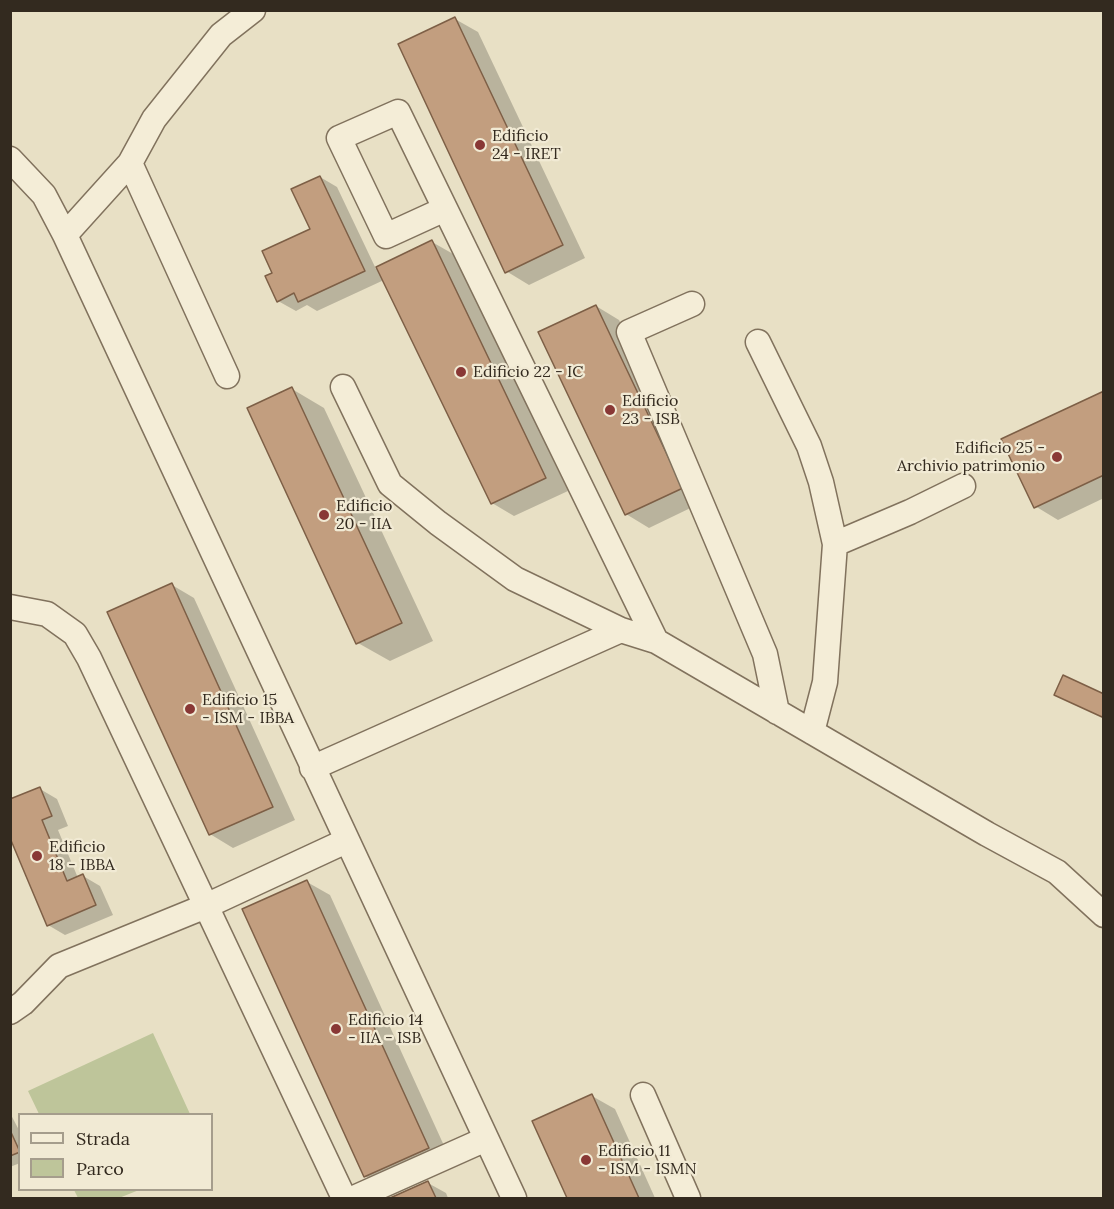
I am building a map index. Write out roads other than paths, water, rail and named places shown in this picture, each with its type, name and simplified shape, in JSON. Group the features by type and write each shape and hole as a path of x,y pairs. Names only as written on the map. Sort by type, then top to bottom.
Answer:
{"lane":[{"path":"65,235 130,163 154,119 221,35 254,10"},
{"path":"445,209 386,236 339,138 398,112 656,641"},
{"path":"10,159 44,195 65,235 514,1198"},
{"path":"130,163 227,376"},
{"path":"692,304 629,332 765,654 777,712"},
{"path":"758,342 809,446 821,482 836,544 825,682 812,732"},
{"path":"343,387 390,484 438,523 515,579 621,630 656,641 977,828 1057,872 1104,915"},
{"path":"836,544 963,486"},
{"path":"10,607 47,614 75,634 89,658 344,1198"},
{"path":"312,768 621,630"},
{"path":"10,1012 23,1004 58,966 206,906 346,840"},
{"path":"643,1095 688,1198"},
{"path":"354,1198 486,1139"}],"place":[{"name":"Edificio 24 - IRET","path":"480,145"},
{"name":"Edificio 22 - IC","path":"461,372"},
{"name":"Edificio 23 - ISB","path":"610,410"},
{"name":"Edificio 25 - Archivio patrimonio","path":"1057,457"},
{"name":"Edificio 20 - IIA","path":"324,515"},
{"name":"Edificio 15 - ISM - IBBA","path":"190,709"},
{"name":"Edificio 18 - IBBA","path":"37,856"},
{"name":"Edificio 14 - IIA - ISB","path":"336,1029"},
{"name":"Edificio 11 - ISM - ISMN","path":"586,1160"}]}
